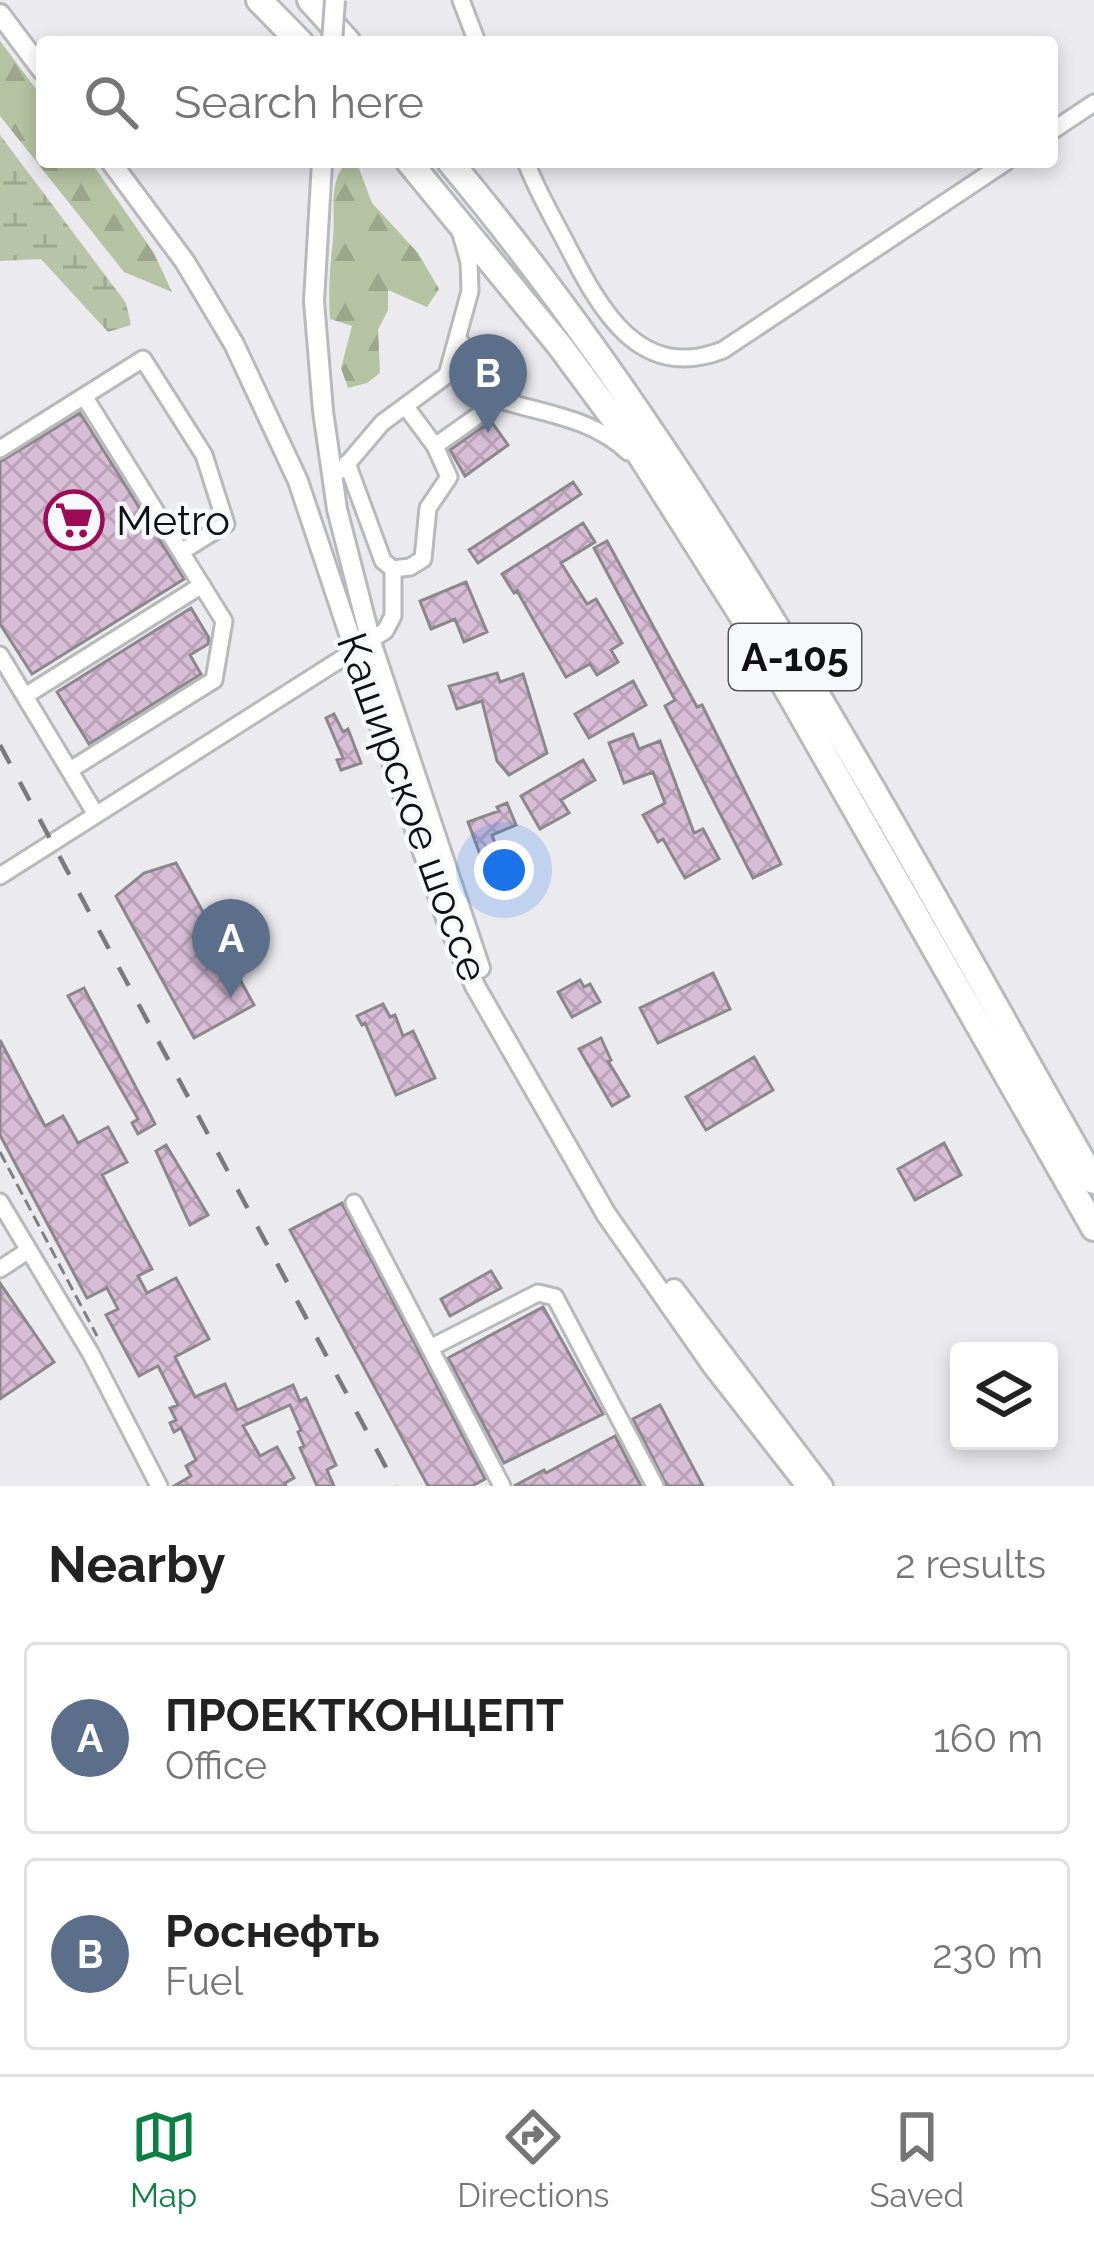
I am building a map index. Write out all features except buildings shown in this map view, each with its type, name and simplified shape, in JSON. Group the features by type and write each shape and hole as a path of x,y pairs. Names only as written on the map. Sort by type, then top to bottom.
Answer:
{"highway":[{"path":"259,0 294,36"},
{"path":"310,0 343,36"},
{"name":"А-105","path":"414,168 601,398 675,509 772,663 1094,1228"},
{"name":"А-105","path":"455,168 568,313 709,514 805,673 1094,1181"}],"main road":[{"path":"332,36 335,0"},
{"path":"0,14 36,62"},
{"name":"Каширское шоссе","path":"115,168 185,262 234,344 309,511 472,947 511,1030 568,1135 615,1208 823,1486"},
{"path":"322,168 314,301 322,411 363,647"},
{"path":"309,511 316,522 326,525 338,509"},
{"name":"Каширское шоссе","path":"363,647 447,921 475,986 606,1214 713,1366 806,1486"}],"street":[{"path":"461,0 475,36"},
{"path":"1058,127 1094,104"},
{"path":"529,168 575,260 624,335 649,351 698,360 723,350 997,168"},
{"path":"334,480 382,424 447,375 470,291 469,262 457,219"},
{"path":"459,340 500,400 598,429 637,461 675,509"},
{"path":"0,449 143,359 204,455 226,524 181,552"},
{"path":"70,770 214,680 224,621 84,396"},
{"path":"436,446 500,400"},
{"path":"347,463 383,561 393,569 423,559 428,508 448,476 436,446 406,407"},
{"path":"2,870 385,631 393,616 393,569"},
{"path":"25,696 202,585"},
{"path":"0,655 95,813"},
{"path":"0,1202 91,1354 159,1486"},
{"path":"354,1203 502,1486"},
{"path":"0,1269 29,1250"},
{"path":"430,1348 538,1293 555,1298 656,1486"}],"path":[{"path":"0,1152 100,1342"}],"green space":[{"path":"0,41 36,89 36,161 0,116"},
{"path":"0,135 126,303 131,325 108,332 41,259 0,261"},
{"path":"41,168 95,168 154,253 172,292 124,272"},
{"path":"359,168 372,203 418,253 439,289 427,307 388,290 388,310 378,330 380,373 348,388 341,368 352,326 330,319 329,299 334,190 340,171"}],"railway":[{"path":"0,745 396,1486"}],"place":[{"name":"Роснефть","path":"488,433"},
{"name":"Metro","path":"74,520"},
{"name":"ПРОЕКТКОНЦЕПТ","path":"231,998"}]}
